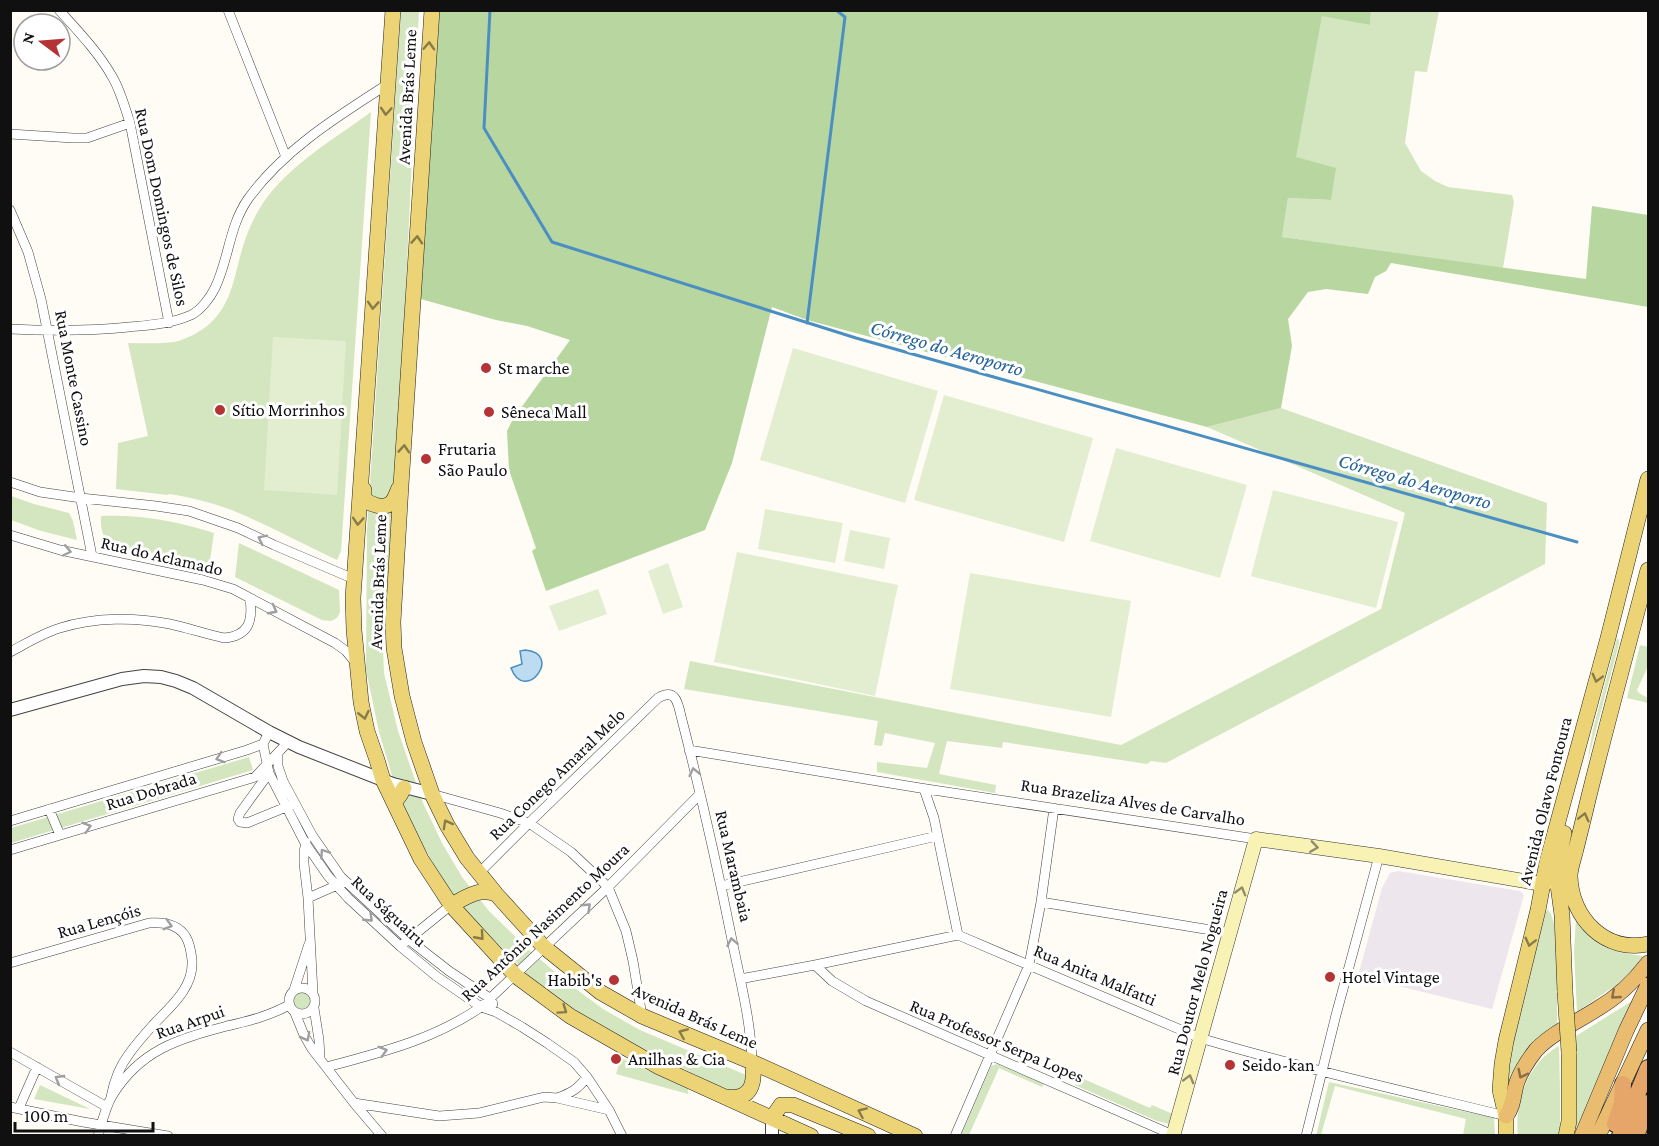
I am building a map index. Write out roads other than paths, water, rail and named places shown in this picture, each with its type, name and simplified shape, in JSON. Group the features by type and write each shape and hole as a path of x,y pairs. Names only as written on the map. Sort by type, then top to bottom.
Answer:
{"highway":[{"path":"1506,1116 1512,1108 1517,1082 1537,1049 1550,1038 1600,1008 1648,963"},
{"path":"1582,1136 1648,985"},
{"path":"1591,1136 1648,1008"},
{"path":"1598,1136 1648,1030"},
{"path":"1620,1136 1648,1068"},
{"path":"1610,1136 1622,1103 1623,1084"},
{"path":"1636,1136 1648,1103"}],"main road":[{"name":"Avenida Brás Leme","path":"393,10 354,579 354,630 361,702 383,780 421,859 451,905 516,976 570,1016 659,1067 811,1136"},
{"name":"Avenida Brás Leme","path":"432,10 394,594 394,648 400,686 414,742 432,794 467,858 496,894 544,947 600,992 642,1016 752,1062 915,1136"},
{"path":"360,483 364,490 364,499 378,506 393,501 401,485"},
{"path":"1642,596 1629,607 1623,604 1645,515 1648,486"},
{"name":"Avenida Olavo Fontoura","path":"1506,1136 1506,1116 1500,1090 1502,1064 1512,1012 1538,910 1542,884 1648,486"},
{"path":"1566,1136 1569,1121 1569,1052 1562,915 1564,876 1591,786 1648,570"},
{"path":"1608,638 1613,633 1621,631 1626,634 1629,644"},
{"path":"1576,754 1578,763 1559,857 1564,876 1580,912 1589,925 1609,941 1632,946 1648,944"},
{"path":"394,803 404,788"},
{"name":"Rua Brazeliza Alves de Carvalho","path":"1256,839 1379,856 1542,884"},
{"name":"Rua Doutor Melo Nogueira","path":"1173,1135 1256,839"},
{"path":"1562,915 1542,884 1564,876"},
{"path":"451,905 476,892 486,891 496,894"},
{"path":"1564,940 1572,911 1580,912"},
{"path":"720,1095 738,1098 747,1093 753,1074 752,1062"},
{"path":"772,1118 781,1105 793,1105 868,1136"}],"street":[{"name":"Rua Dom Domingos de Silos","path":"59,10 99,55 123,100 130,123 169,322"},
{"path":"228,10 286,157"},
{"path":"10,329 102,330 169,322 193,314 209,298 215,288 232,231 241,211 271,172 286,157 388,84"},
{"path":"10,134 87,138 130,123"},
{"name":"Rua Monte Cassino","path":"10,210 28,252 41,299 92,556"},
{"path":"10,482 40,492 189,511 237,528 354,579"},
{"name":"Rua do Aclamado","path":"10,535 42,545 203,580 233,590 335,643 346,651 358,666"},
{"path":"10,652 60,628 79,623 110,620 154,621 224,638 232,637 240,634 250,620 252,609 250,598"},
{"path":"10,710 122,680 144,676 161,677 193,688 288,742 383,780 529,823 571,852 608,887 626,931 642,1016"},
{"name":"Rua Marambaia","path":"658,698 668,694 676,699 721,886 740,979 752,1062"},
{"name":"Rua Conego Amaral Melo","path":"479,873 658,698"},
{"path":"263,744 269,732"},
{"name":"Rua Dobrada","path":"10,850 255,777 268,769 288,742"},
{"name":"Rua Dobrada","path":"10,821 263,744"},
{"name":"Rua Ságuairu","path":"263,744 268,769 291,805 308,839 336,871 341,884 359,909 436,976 481,1007 496,1012 574,1062 609,1110 622,1136"},
{"name":"Rua Brazeliza Alves de Carvalho","path":"689,750 924,789 1256,839"},
{"name":"Rua Ságuairu","path":"278,754 279,770 291,805"},
{"path":"268,769 238,819 240,822 247,823 291,805"},
{"path":"740,979 958,934 932,810 924,789"},
{"name":"Rua Antônio Nasimento Moura","path":"327,1067 417,1041 443,1030 481,1007 608,887 699,795"},
{"path":"955,1136 1029,965 1041,902 1054,808"},
{"path":"50,809 60,835"},
{"path":"721,886 937,836"},
{"path":"308,839 304,864 314,1008 320,1058"},
{"path":"1306,1136 1379,856"},
{"path":"308,898 341,884"},
{"name":"Rua Ságuairu","path":"341,884 449,971 490,999"},
{"path":"1041,902 1229,933"},
{"path":"401,947 451,905"},
{"name":"Rua Lençóis","path":"10,963 149,923 173,925 183,933 190,946 191,954 192,964 188,983 177,1000 128,1055 117,1074 111,1097"},
{"name":"Rua Anita Malfatti","path":"958,934 1200,1038 1322,1071 1506,1116"},
{"path":"310,939 294,990 290,994 292,1009 312,1049 382,1136"},
{"name":"Rua Professor Serpa Lopes","path":"815,965 844,990 866,1001 1173,1135"},
{"path":"294,990 304,988 313,993"},
{"path":"490,999 496,1012"},
{"path":"292,1009 305,1015 314,1008"},
{"name":"Rua Arpui","path":"98,1136 111,1097 148,1055 176,1041 292,1009"},
{"path":"10,1052 107,1107"},
{"path":"37,1067 15,1107 168,1136"},
{"path":"557,1098 580,1087 586,1077"},
{"path":"354,1103 439,1116 478,1113 544,1097 609,1110"},
{"path":"772,1118 772,1136"}],"water":[{"path":"520,651 536,653 541,659 541,667 538,674 525,681 517,678 511,668 522,664"}],"waterway":[{"name":"Córrego do Aeroporto","path":"490,10 484,128 552,242 856,338 1577,542"},
{"path":"807,323 845,17 836,10"}],"place":[{"name":"St marche","path":"486,368"},
{"name":"Sítio Morrinhos","path":"220,410"},
{"name":"Sêneca Mall","path":"489,412"},
{"name":"Frutaria São Paulo","path":"426,459"},
{"name":"Hotel Vintage","path":"1330,977"},
{"name":"Habib's","path":"614,980"},
{"name":"Anilhas & Cia","path":"616,1059"},
{"name":"Seido-kan","path":"1230,1065"}]}
